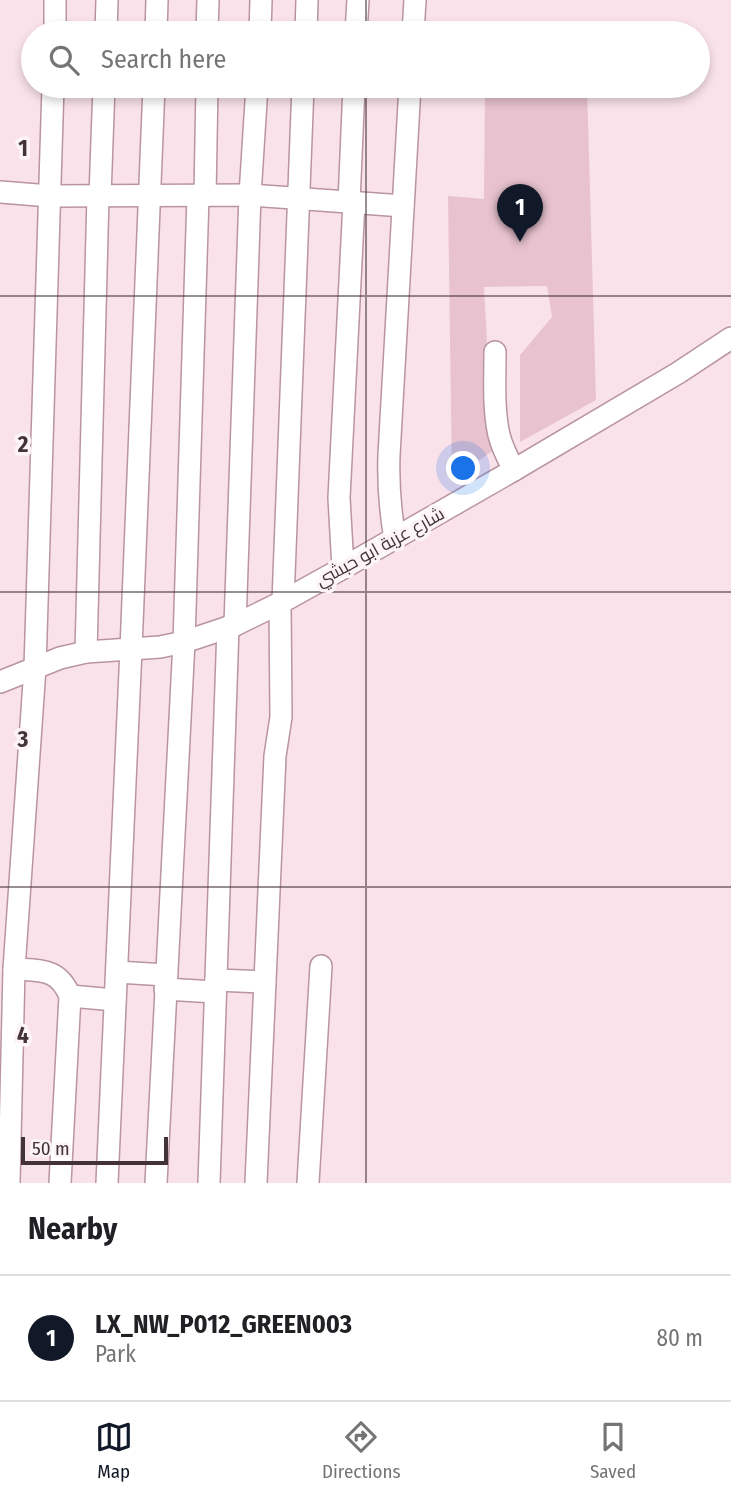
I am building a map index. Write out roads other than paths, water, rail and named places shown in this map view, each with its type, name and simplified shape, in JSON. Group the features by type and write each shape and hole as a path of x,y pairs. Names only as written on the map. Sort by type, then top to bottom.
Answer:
{"street":[{"path":"55,0 55,21"},
{"path":"106,21 107,0"},
{"path":"156,21 157,0"},
{"path":"207,21 208,0"},
{"path":"260,21 261,0"},
{"path":"306,21 307,0"},
{"path":"357,21 358,0"},
{"path":"414,21 415,0"},
{"path":"9,1183 14,970 8,945 35,668 53,98"},
{"path":"86,652 103,98"},
{"path":"107,1183 154,98"},
{"path":"156,1183 184,642 206,98"},
{"path":"209,1183 256,98"},
{"path":"256,1183 275,756 281,717 281,602 303,98"},
{"path":"343,568 339,498 354,98"},
{"path":"395,539 390,502 389,455 409,98"},
{"path":"0,192 50,196 250,195 403,206"},
{"name":"شارع عزبة ابو حبشي","path":"0,682 60,658 86,652 160,647 232,626 395,539 678,373 731,338"},
{"path":"495,352 499,435 514,470"},
{"path":"308,1183 321,966"},
{"path":"14,970 45,971 57,976 70,996 60,1183"},
{"path":"117,972 166,982 216,986 265,982"},
{"path":"70,996 115,1000"}],"place":[{"name":"LX_NW_P012_GREEN003","path":"520,242"}]}
